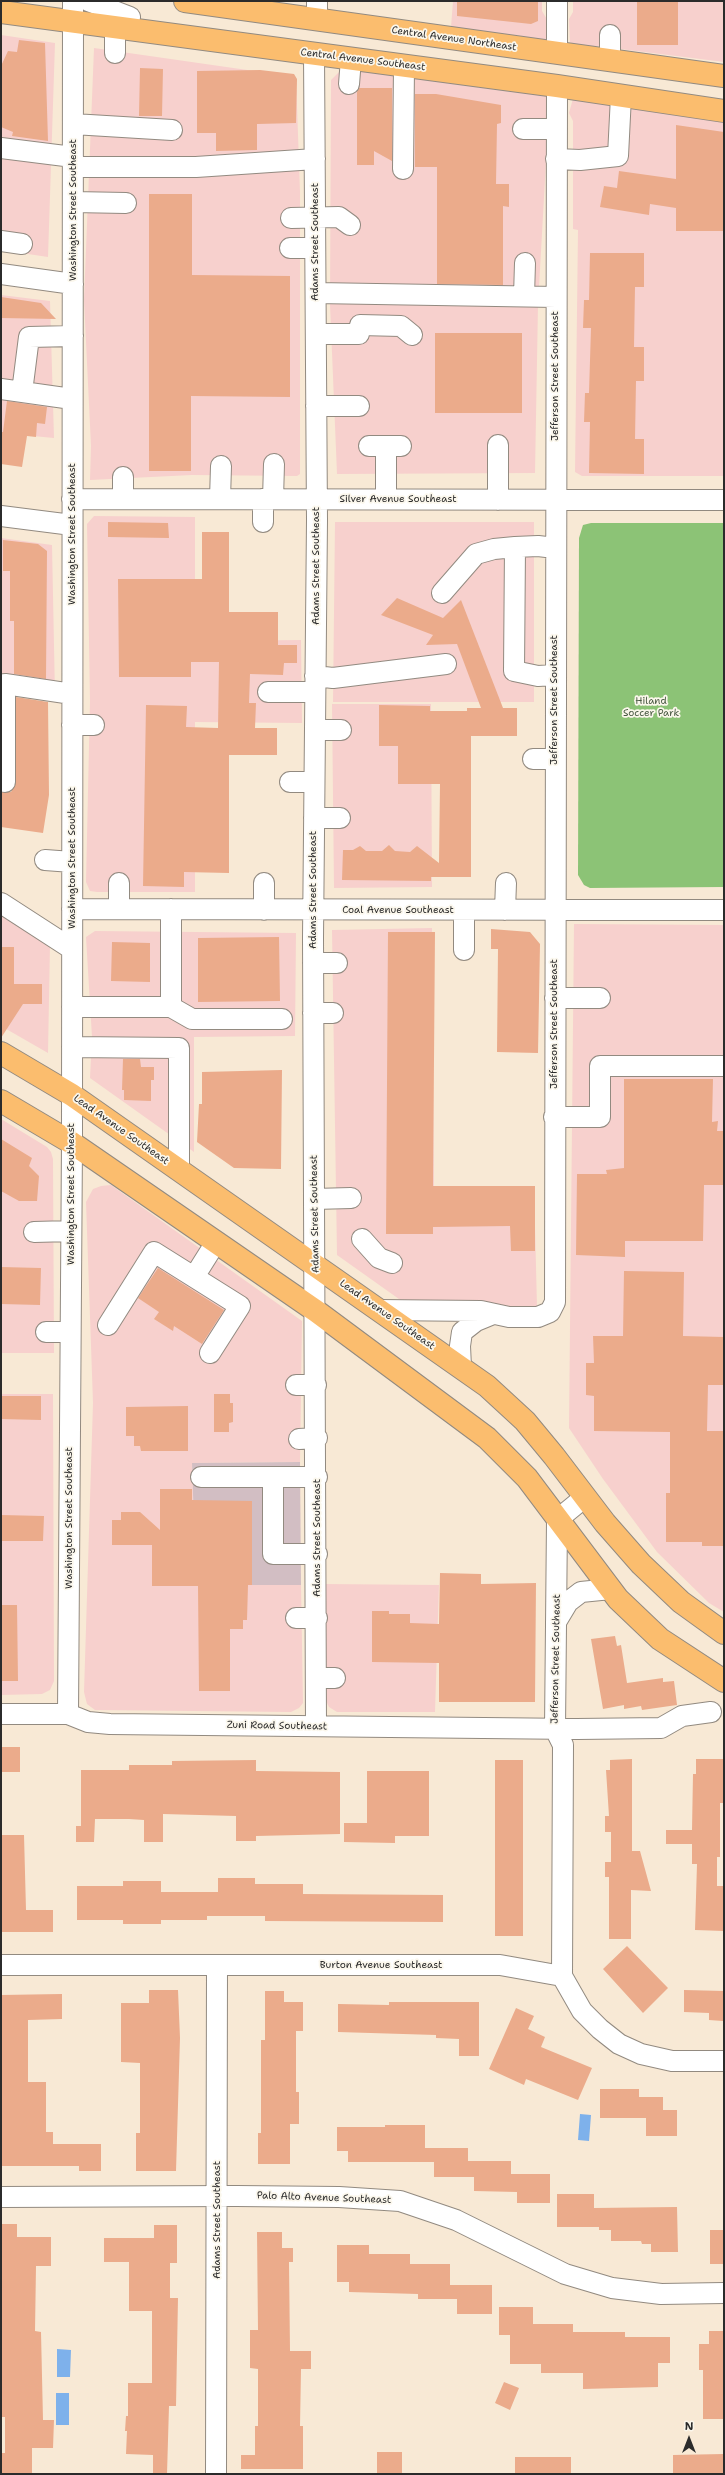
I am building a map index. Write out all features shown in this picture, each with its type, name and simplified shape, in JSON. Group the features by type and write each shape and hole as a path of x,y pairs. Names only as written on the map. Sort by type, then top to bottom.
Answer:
{"main road":[{"name":"Central Avenue Northeast","path":"185,1 317,11 557,52 724,76"},
{"name":"Central Avenue Southeast","path":"1,12 73,11 123,22 314,54 557,86 724,111"},
{"name":"Lead Avenue Southeast","path":"1,1053 72,1095 487,1386 525,1421 585,1497 641,1564 681,1602 724,1633"},
{"path":"1,1102 72,1143 316,1311 487,1438 527,1478 611,1589 660,1639 724,1681"}],"street":[{"path":"88,1 123,22 115,53"},
{"path":"557,1 557,52"},
{"name":"Washington Street Southeast","path":"68,1714 72,1143 73,11"},
{"path":"610,35 610,60"},
{"name":"Adams Street Southeast","path":"314,54 317,498 313,964 316,1384 308,1439 317,1477 317,1618 326,1678 316,1726"},
{"path":"349,84 351,59"},
{"path":"403,169 404,66"},
{"name":"Jefferson Street Southeast","path":"504,1310 538,1317 550,1312 555,1302 554,500 557,86"},
{"path":"556,159 580,160 618,156 621,96"},
{"path":"73,124 172,130"},
{"path":"523,129 556,129"},
{"path":"1,148 73,162 196,167 315,159"},
{"path":"73,202 126,203"},
{"path":"291,218 339,217 350,225"},
{"path":"1,241 22,244"},
{"path":"290,248 315,248"},
{"path":"524,296 525,263"},
{"path":"1,274 73,284"},
{"path":"316,293 556,297"},
{"path":"316,334 360,334 360,325 401,326 412,335"},
{"path":"22,392 29,337 73,336"},
{"path":"1,389 72,399"},
{"path":"316,406 359,406"},
{"path":"498,445 498,500"},
{"path":"386,446 386,499"},
{"path":"263,522 274,464"},
{"path":"220,499 221,466"},
{"path":"123,477 123,499"},
{"name":"Silver Avenue Southeast","path":"72,499 317,498 724,500"},
{"path":"1,516 72,525"},
{"path":"442,592 476,554 494,549 515,547 538,546 555,548"},
{"path":"515,547 514,671 538,676 555,675"},
{"path":"268,692 315,684 333,678 446,664"},
{"path":"5,782 5,684 72,694"},
{"path":"72,725 94,725"},
{"path":"315,730 341,730"},
{"path":"533,759 554,759"},
{"path":"290,782 314,782"},
{"path":"314,818 340,818"},
{"path":"45,860 72,862"},
{"path":"119,883 119,909"},
{"path":"264,883 264,910"},
{"path":"505,910 506,883"},
{"path":"1,903 72,949"},
{"name":"Coal Avenue Southeast","path":"72,909 724,910"},
{"path":"171,909 171,1007"},
{"path":"464,910 464,950"},
{"path":"313,964 337,964"},
{"path":"555,998 600,998"},
{"path":"72,1007 171,1007 192,1018 282,1019"},
{"path":"314,1013 333,1013"},
{"path":"72,1047 179,1048 179,1170"},
{"path":"554,1117 600,1117 600,1066 724,1066"},
{"path":"314,1199 351,1198"},
{"path":"34,1232 71,1231"},
{"path":"362,1239 367,1248 378,1258 392,1263"},
{"path":"194,1277 216,1242"},
{"path":"108,1325 154,1252 240,1306 210,1354"},
{"path":"378,1310 504,1310"},
{"path":"461,1367 460,1346 462,1332 476,1321 504,1310"},
{"path":"46,1332 70,1332"},
{"path":"296,1384 316,1384"},
{"path":"201,1477 317,1477"},
{"path":"273,1477 273,1554 317,1554"},
{"path":"558,1520 585,1497"},
{"name":"Jefferson Street Southeast","path":"558,1520 555,1729 563,1745 562,1976"},
{"path":"556,1622 568,1602 581,1592 611,1589"},
{"path":"296,1618 317,1618"},
{"name":"Zuni Road Southeast","path":"1,1714 68,1714 88,1722 110,1724 555,1729 661,1728 682,1716 711,1712"},
{"name":"Burton Avenue Southeast","path":"1,1965 500,1965 562,1976"},
{"name":"Adams Street Southeast","path":"216,2474 218,2196 217,1966"},
{"path":"562,1976 582,2011 619,2044 641,2054 672,2061 724,2061"},
{"name":"Palo Alto Avenue Southeast","path":"1,2198 218,2196 338,2197 400,2201 456,2220 565,2274 612,2288 661,2294 724,2293"}],"shaded area":[{"path":"453,1 542,1 542,11 548,21 549,29 546,40 531,44 521,36 451,27"},
{"path":"573,1 724,1 724,62 596,46 589,50 577,50 570,42 569,19 573,12"},
{"path":"1,35 55,43 48,257 1,250"},
{"path":"94,48 296,77 300,192 300,474 297,476 192,475 90,480 91,446 84,300"},
{"path":"342,69 514,92 534,89 550,90 538,305 535,473 337,474 330,304 331,80"},
{"path":"574,95 724,121 724,476 582,476 575,472 578,230 573,229 573,121 569,113"},
{"path":"1,295 50,301 54,438 1,433"},
{"path":"94,516 195,517 195,641 301,640 302,723 195,722 195,892 97,892 90,891 86,882 90,701 87,524"},
{"path":"335,522 534,522 534,702 333,702"},
{"path":"1,538 52,545 55,696 1,689"},
{"path":"332,704 431,704 432,887 334,888"},
{"path":"1,914 50,945 48,1053 1,1026"},
{"path":"574,924 724,925 724,1612 709,1603 657,1552 603,1479 569,1428"},
{"path":"432,928 434,1186 534,1186 537,1307 406,1304 337,1255 332,930"},
{"path":"95,931 296,933 295,1036 194,1037 194,1152 90,1078 92,1037 86,937"},
{"path":"1,1119 47,1147 51,1152 53,1159 54,1353 1,1353"},
{"path":"111,1185 302,1321 300,1462 192,1463 196,1585 301,1585 303,1703 299,1708 291,1712 95,1710 87,1704 84,1692 93,1403 86,1202 93,1189"},
{"path":"1,1394 53,1394 54,1681 50,1690 42,1694 1,1695"},
{"path":"300,1462 301,1585 196,1585 192,1463"},
{"path":"325,1584 439,1585 435,1712 337,1712 329,1707 325,1699"}],"green space":[{"name":"Hiland Soccer Park","path":"591,523 724,523 724,887 590,888 584,885 578,875 579,538 583,525"}],"water":[{"path":"580,2114 591,2115 589,2141 578,2140"},
{"path":"57,2349 71,2350 70,2377 57,2377"},
{"path":"56,2393 69,2393 69,2425 56,2425"}],"building":[{"path":"457,1 538,1 538,21 531,24 457,16"},
{"path":"637,1 678,1 678,45 637,45"},
{"path":"19,40 45,43 48,141 12,136 13,132 1,127 1,66 8,51 17,52"},
{"path":"140,68 163,69 162,116 139,116"},
{"path":"260,70 294,74 297,79 296,123 257,124 257,150 216,151 216,133 197,133 197,71"},
{"path":"359,88 392,88 392,161 374,151 374,165 357,165 357,92"},
{"path":"415,94 436,94 501,105 501,123 497,124 496,184 509,184 509,207 503,206 503,285 437,284 437,167 415,167"},
{"path":"676,125 724,132 724,231 676,231 676,208 650,204 649,215 600,207 604,186 617,188 619,171 676,179"},
{"path":"149,194 192,194 192,275 290,276 290,397 191,396 191,471 149,471"},
{"path":"590,253 644,253 644,287 635,287 634,347 644,347 644,381 636,381 635,439 644,439 644,474 589,473 590,422 584,422 585,393 589,393 591,328 583,328 584,300 589,300"},
{"path":"1,297 41,303 56,319 1,318"},
{"path":"435,333 522,333 522,413 435,413"},
{"path":"7,401 47,407 45,424 37,423 36,437 27,436 22,467 1,464 1,432 3,432"},
{"path":"108,522 168,523 169,538 108,537"},
{"path":"202,532 229,532 229,612 278,612 278,645 297,645 297,663 284,663 283,675 250,674 249,703 256,703 255,728 277,728 277,755 229,755 229,873 184,872 184,887 143,886 146,705 187,706 186,727 218,728 219,662 191,662 191,677 119,677 118,579 202,579"},
{"path":"3,540 38,544 47,551 46,679 14,674 14,621 10,621 10,571 3,571"},
{"path":"397,598 443,618 461,600 503,708 517,708 517,736 471,736 471,877 431,877 431,881 342,880 343,850 353,850 360,846 366,851 382,851 389,845 395,851 410,852 417,846 439,863 440,784 398,784 398,746 379,746 379,705 430,706 430,711 467,711 467,708 481,708 457,644 426,645 433,635 381,615"},
{"path":"16,697 48,702 49,795 43,833 1,827 1,792 11,792 16,782"},
{"path":"491,929 530,932 540,944 538,1053 497,1052 498,949 491,949"},
{"path":"388,932 435,932 433,1186 535,1186 535,1251 511,1251 510,1226 433,1227 433,1234 386,1234"},
{"path":"279,937 280,1001 198,1002 198,938"},
{"path":"112,942 150,943 150,982 111,981"},
{"path":"1,947 14,947 14,984 42,984 42,1004 23,1004 1,1038"},
{"path":"123,1059 140,1059 141,1067 154,1067 154,1080 151,1080 151,1101 124,1100 124,1090 122,1090"},
{"path":"282,1070 281,1169 234,1168 197,1142 199,1104 202,1104 202,1072"},
{"path":"624,1079 713,1079 712,1122 718,1121 717,1131 724,1131 724,1185 704,1185 703,1241 625,1241 625,1257 576,1255 577,1174 607,1174 606,1170 624,1168"},
{"path":"1,1139 32,1158 29,1166 39,1176 37,1201 19,1201 1,1191"},
{"path":"1,1267 41,1268 40,1305 1,1304"},
{"path":"158,1268 224,1310 202,1344 174,1326 173,1331 154,1319 159,1312 138,1298"},
{"path":"624,1271 684,1272 683,1336 724,1337 724,1385 708,1385 707,1431 724,1431 724,1546 702,1546 702,1542 666,1542 666,1493 670,1493 670,1432 594,1431 594,1396 586,1395 586,1363 594,1363 593,1336 623,1336"},
{"path":"214,1394 230,1394 230,1403 233,1403 233,1422 229,1423 229,1432 214,1432"},
{"path":"1,1396 41,1396 41,1420 1,1419"},
{"path":"188,1406 188,1451 141,1451 140,1446 134,1446 134,1436 126,1436 126,1407"},
{"path":"160,1489 192,1489 192,1500 252,1501 252,1585 248,1585 247,1620 243,1620 243,1629 230,1629 230,1691 199,1691 198,1586 152,1586 152,1545 112,1545 112,1520 121,1520 121,1512 140,1512 160,1530"},
{"path":"1,1515 44,1516 43,1541 1,1541"},
{"path":"440,1573 481,1574 481,1584 536,1583 535,1702 439,1702 439,1663 372,1662 372,1611 389,1611 389,1614 410,1614 410,1623 439,1624"},
{"path":"1,1605 17,1605 18,1681 1,1681"},
{"path":"615,1636 617,1646 621,1645 627,1683 663,1678 663,1682 674,1681 677,1705 642,1710 641,1706 624,1709 624,1705 603,1709 591,1639"},
{"path":"1,1747 20,1747 20,1772 1,1772"},
{"path":"632,1759 632,1851 640,1851 651,1891 631,1890 631,1939 609,1939 609,1877 605,1877 605,1862 611,1862 611,1832 605,1832 605,1816 609,1816 606,1770 610,1770 610,1760"},
{"path":"696,1759 724,1759 724,1803 720,1803 720,1857 717,1857 717,1886 724,1886 724,1931 695,1930 697,1864 692,1864 692,1844 666,1844 666,1830 692,1830 693,1774 696,1774"},
{"path":"256,1760 256,1771 340,1772 340,1834 256,1836 256,1841 236,1841 236,1816 163,1814 163,1842 144,1842 144,1820 95,1819 94,1842 76,1842 76,1826 81,1826 81,1770 129,1770 129,1765 172,1765 172,1761"},
{"path":"495,1760 523,1760 523,1936 495,1936"},
{"path":"367,1771 429,1771 429,1836 395,1836 395,1843 344,1842 344,1823 367,1823"},
{"path":"1,1835 24,1835 26,1910 53,1910 53,1932 1,1932"},
{"path":"218,1878 255,1878 255,1884 303,1884 303,1894 443,1895 443,1922 265,1921 265,1916 207,1916 207,1920 161,1920 161,1924 123,1924 123,1920 77,1920 77,1886 123,1886 123,1881 161,1881 161,1892 218,1892"},
{"path":"627,1946 668,1988 643,2013 603,1969"},
{"path":"149,1990 178,1990 180,2038 176,2171 136,2171 136,2133 140,2133 140,2063 121,2062 121,2003 149,2003"},
{"path":"684,1990 724,1991 723,2021 709,2020 709,2013 684,2012"},
{"path":"265,1991 284,1991 284,2002 303,2002 303,2031 296,2031 296,2092 299,2092 299,2124 290,2124 290,2164 258,2164 258,2133 261,2133 261,2040 265,2040"},
{"path":"62,1994 62,2019 28,2020 28,2082 46,2082 46,2132 53,2132 53,2144 101,2144 101,2171 79,2171 79,2166 1,2166 1,1995"},
{"path":"389,2002 479,2002 479,2056 459,2056 459,2039 436,2038 436,2035 338,2032 338,2004 389,2005"},
{"path":"516,2008 534,2016 528,2029 545,2037 541,2047 592,2068 578,2100 526,2079 524,2085 489,2069"},
{"path":"600,2089 639,2089 639,2097 663,2097 663,2110 677,2110 677,2136 646,2136 646,2118 600,2118"},
{"path":"385,2125 425,2125 425,2148 468,2148 468,2161 511,2161 511,2174 550,2174 550,2203 517,2203 517,2192 474,2191 474,2177 434,2177 434,2162 348,2162 348,2151 337,2151 337,2127 385,2127"},
{"path":"557,2194 594,2194 594,2208 677,2207 678,2252 651,2252 651,2244 642,2244 641,2241 611,2241 611,2230 599,2230 599,2227 557,2227"},
{"path":"1,2224 17,2224 17,2237 51,2237 51,2266 36,2266 35,2331 41,2332 43,2420 54,2420 53,2448 32,2448 32,2474 1,2474 1,2453 5,2453 5,2417 1,2417"},
{"path":"154,2225 177,2225 177,2263 170,2263 170,2298 178,2298 176,2406 169,2406 167,2474 153,2474 153,2455 126,2454 127,2431 125,2431 126,2416 128,2416 128,2383 152,2383 152,2311 129,2311 129,2262 104,2262 104,2238 154,2238"},
{"path":"710,2230 724,2230 724,2264 710,2264"},
{"path":"257,2232 282,2232 282,2248 293,2248 293,2262 289,2262 290,2351 311,2351 311,2369 301,2369 300,2426 303,2426 303,2469 241,2469 241,2455 255,2455 255,2426 258,2426 258,2369 250,2368 250,2330 258,2330"},
{"path":"337,2245 369,2245 369,2254 410,2254 410,2264 450,2264 450,2285 492,2285 492,2314 457,2314 457,2299 418,2299 418,2294 349,2292 349,2282 337,2282"},
{"path":"499,2307 533,2307 533,2324 573,2324 573,2332 625,2332 625,2337 670,2337 670,2363 658,2363 658,2387 583,2389 583,2373 541,2373 541,2364 510,2364 510,2335 499,2335"},
{"path":"709,2331 724,2331 724,2419 703,2419 703,2370 699,2370 699,2344 709,2344"},
{"path":"504,2382 519,2388 510,2410 495,2403"},
{"path":"377,2452 402,2452 402,2474 377,2474"},
{"path":"724,2454 724,2474 673,2474 673,2455"},
{"path":"515,2457 571,2457 571,2474 515,2474"}]}
